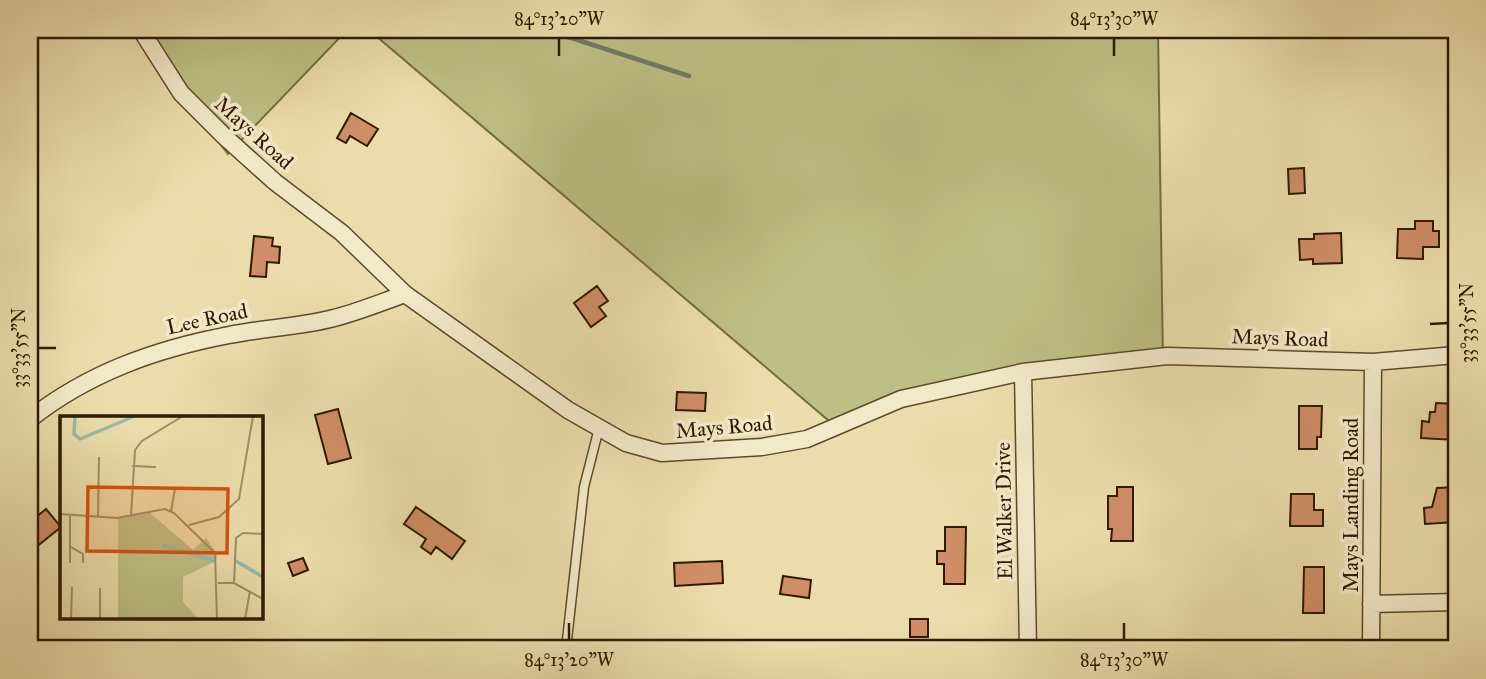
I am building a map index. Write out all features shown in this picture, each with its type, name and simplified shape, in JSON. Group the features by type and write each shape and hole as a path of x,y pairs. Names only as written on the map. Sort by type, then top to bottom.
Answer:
{"street":[{"name":"Mays Road","path":"141,30 181,93 275,182 342,233 405,294 568,410 626,443 662,453 761,447 807,439 901,399 1023,372 1167,356 1373,362 1456,355"},
{"name":"Lee Road","path":"30,419 54,400 94,377 159,350 230,334 334,318 405,294"},
{"name":"Mays Landing Road","path":"1371,649 1373,362"},
{"name":"El Walker Drive","path":"1023,372 1028,649"},
{"path":"1371,604 1456,602"}],"lane":[{"path":"566,649 583,499 599,428"}],"green space":[{"path":"133,30 347,30 228,154"},
{"path":"369,30 1158,30 1163,364 947,387 835,426"}],"building":[{"path":"351,113 378,129 367,146 350,136 346,143 337,138"},
{"path":"1304,168 1305,193 1289,194 1288,169"},
{"path":"1415,221 1433,221 1433,231 1439,231 1439,247 1423,247 1423,259 1397,258 1398,229 1415,229"},
{"path":"1341,233 1342,263 1313,264 1313,259 1300,260 1299,239 1314,239 1314,234"},
{"path":"254,236 273,238 272,246 280,247 279,263 267,262 266,277 250,276"},
{"path":"597,286 608,301 599,307 606,316 591,327 574,303"},
{"path":"677,392 706,393 705,411 676,410"},
{"path":"1436,403 1456,404 1455,440 1421,438 1422,421 1429,422 1430,412 1435,412"},
{"path":"1299,406 1322,406 1321,437 1317,437 1317,449 1299,449"},
{"path":"338,409 351,458 328,464 315,415"},
{"path":"1117,487 1133,487 1133,541 1111,541 1112,529 1108,529 1108,496 1117,496"},
{"path":"1456,487 1456,522 1425,524 1424,508 1432,507 1437,488"},
{"path":"1291,494 1314,494 1314,510 1323,510 1323,526 1290,526"},
{"path":"416,507 465,541 452,559 436,547 431,554 421,547 426,539 404,524"},
{"path":"46,509 60,528 30,552 30,522"},
{"path":"945,527 966,527 965,584 944,584 944,564 937,564 937,551 945,551"},
{"path":"303,558 308,570 293,576 288,563"},
{"path":"722,561 723,583 675,586 674,563"},
{"path":"1304,567 1324,567 1324,613 1303,613"},
{"path":"783,576 811,580 809,598 780,594"},
{"path":"910,619 928,619 928,637 910,637"}],"waterway":[{"path":"443,30 474,30"},
{"path":"494,30 559,34 689,76"}]}
